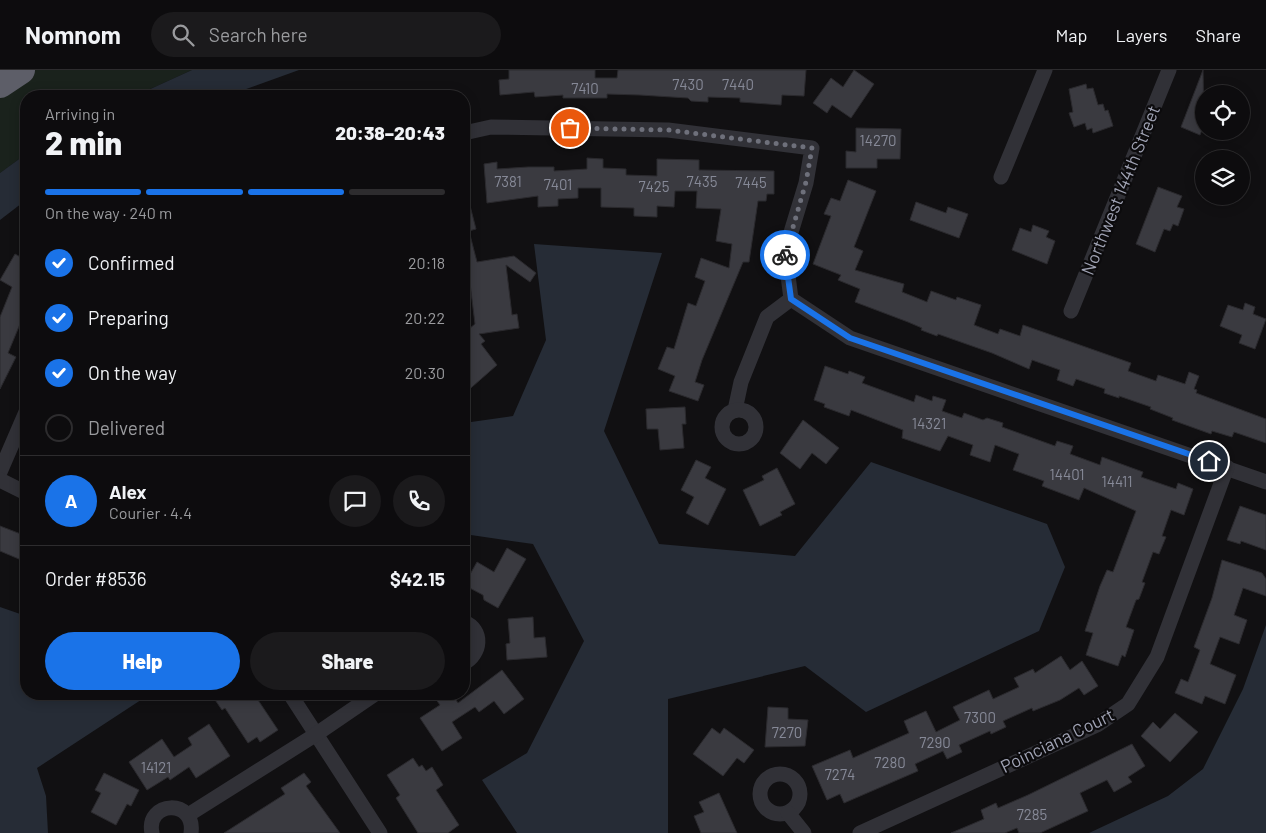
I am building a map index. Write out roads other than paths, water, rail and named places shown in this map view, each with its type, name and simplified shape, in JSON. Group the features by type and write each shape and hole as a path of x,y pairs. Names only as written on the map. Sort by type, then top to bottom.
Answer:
{"highway":[{"path":"0,84 21,70"}],"street":[{"path":"1001,177 1045,70"},
{"name":"Northwest 144th Street","path":"1071,311 1169,70"},
{"path":"470,132 491,127 668,130 812,148 806,182 784,252 791,299 850,338 1266,482"},
{"path":"735,410 741,382 767,317 791,299"},
{"path":"0,472 20,426"},
{"name":"Poinciana Court","path":"860,833 1097,724 1128,704 1157,657 1227,467"},
{"path":"0,480 20,490"},
{"path":"470,626 473,628 478,640 475,654 470,658"},
{"path":"294,700 380,833"},
{"path":"188,815 315,735 366,700"},
{"path":"152,833 154,816 164,808 177,808 188,815 191,821 191,833"},
{"path":"788,813 804,833"}]}
